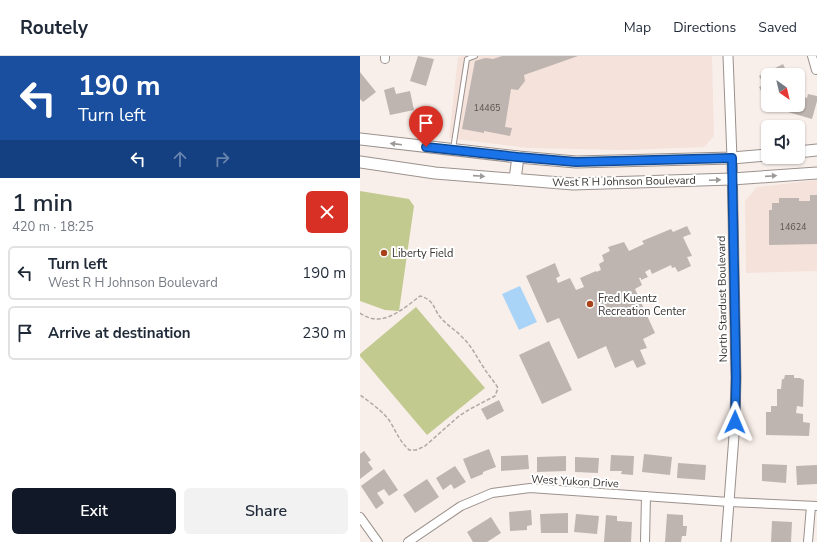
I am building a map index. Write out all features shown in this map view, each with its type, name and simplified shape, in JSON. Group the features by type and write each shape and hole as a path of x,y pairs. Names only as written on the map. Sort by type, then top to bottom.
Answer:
{"main road":[{"name":"West R H Johnson Boulevard","path":"360,139 576,162 732,158 761,156"},
{"path":"805,151 817,150"},
{"path":"515,179 518,157"},
{"name":"West R H Johnson Boulevard","path":"360,162 435,173 573,184 732,179 817,173"}],"street":[{"name":"North Stardust Boulevard","path":"726,542 735,422 736,378 732,158 728,56"},
{"path":"812,56 816,70"},
{"name":"West Yukon Drive","path":"408,542 461,506 492,493 530,488 729,502 814,506"},
{"path":"645,542 646,496"},
{"path":"808,542 814,506"},
{"path":"360,517 378,542"}],"lane":[{"path":"453,150 467,59 475,56"}],"path":[{"path":"360,313 376,318 388,318 396,315 420,296 427,298 433,304 440,317 464,338 476,352 484,369 493,379 498,388 495,396 459,416 425,446 416,450 409,450 401,442 391,422 379,409 360,395"}],"shaded area":[{"path":"712,56 714,136 704,147 624,150 528,148 449,138 458,57"},
{"path":"817,180 817,271 746,273 745,201 757,187"}],"green space":[{"name":"Liberty Field","path":"360,191 409,199 414,206 399,311 385,310 360,301"},
{"path":"416,307 485,388 427,435 360,356 360,354"}],"water":[{"path":"520,286 537,322 519,330 502,294"}],"building":[{"path":"418,56 434,59 426,86 410,81"},
{"path":"502,56 578,56 524,75 525,81 518,90 511,89 505,127 512,128 510,136 462,129 475,61 485,58 493,59"},
{"path":"783,64 785,68 775,68"},
{"path":"360,72 376,92 363,102 360,99"},
{"path":"394,87 396,94 410,91 414,110 390,115 384,90"},
{"path":"808,94 817,96 812,119 788,112 805,112 805,97 807,98"},
{"path":"810,195 817,195 817,244 769,245 769,210 772,210 772,203 779,203 779,198 799,198 799,201 810,201"},
{"name":"Fred Kuentz Recreation Center","path":"687,226 691,234 683,237 692,256 687,257 691,266 678,272 675,267 672,268 671,265 652,274 650,269 645,272 648,277 641,280 641,278 639,278 642,285 635,289 655,333 643,339 647,348 640,350 646,364 637,368 633,360 615,368 606,346 578,359 559,318 547,323 526,276 555,263 560,276 556,278 558,283 570,278 576,290 584,287 580,278 601,270 599,264 604,261 602,255 610,251 608,247 624,242 629,251 644,244 642,241 671,229 673,232"},
{"path":"549,341 572,390 542,404 519,355"},
{"path":"785,375 794,375 794,378 804,380 803,407 797,406 796,413 803,414 803,422 810,423 809,436 766,435 766,412 771,412 771,406 777,406 777,389 781,389 782,379 784,379"},
{"path":"499,400 504,411 487,420 481,409"},
{"path":"489,449 496,467 471,479 463,459"},
{"path":"364,451 371,460 368,462 373,469 360,479 360,454"},
{"path":"644,454 672,457 670,475 642,472"},
{"path":"528,455 529,469 501,471 501,456"},
{"path":"611,455 634,456 633,475 621,474 622,471 610,471"},
{"path":"566,456 566,471 537,472 537,457"},
{"path":"575,457 599,458 598,473 575,472"},
{"path":"678,463 706,465 705,480 677,478"},
{"path":"762,464 787,465 786,483 762,481"},
{"path":"817,465 817,484 797,485 796,466"},
{"path":"455,466 466,482 454,489 451,484 443,490 436,478"},
{"path":"384,469 398,490 389,496 384,489 377,493 384,503 376,509 361,486"},
{"path":"427,479 439,497 415,513 403,495"},
{"path":"531,510 532,525 527,526 527,530 510,531 509,512"},
{"path":"568,513 568,533 541,533 540,514"},
{"path":"576,514 599,516 597,534 574,532"},
{"path":"667,514 683,515 683,526 687,526 686,536 682,536 681,542 665,542"},
{"path":"606,515 617,516 617,521 632,522 631,542 604,542"},
{"path":"491,517 501,533 487,542 473,542 467,532"},
{"path":"772,521 792,522 791,542 771,542"}],"place":[{"name":"Liberty Field","path":"384,253"},
{"name":"Fred Kuentz Recreation Center","path":"590,304"}],"route":[{"path":"426,147 576,162 732,158 736,378 735,422"}]}
